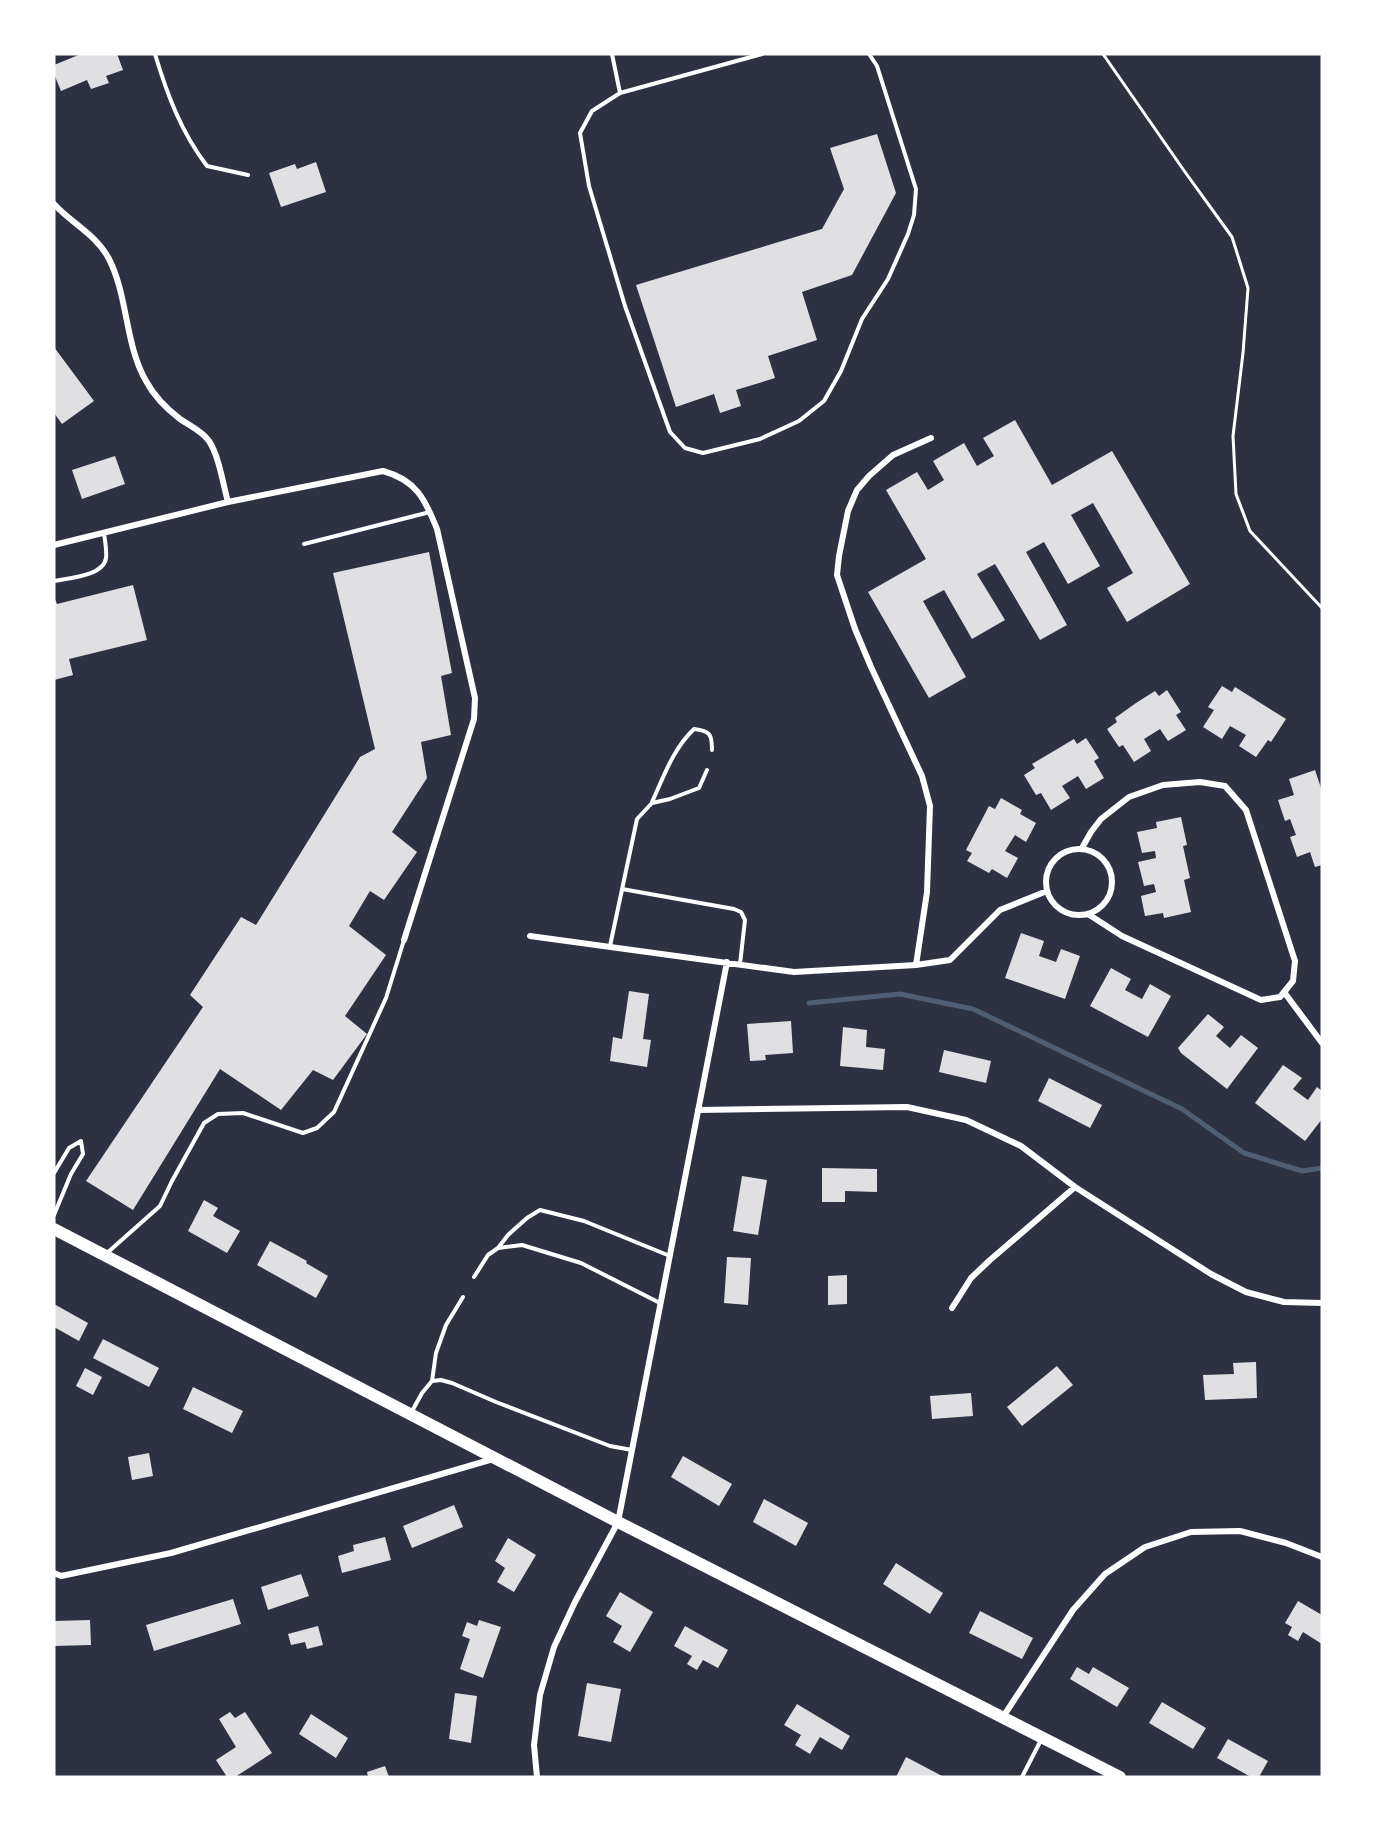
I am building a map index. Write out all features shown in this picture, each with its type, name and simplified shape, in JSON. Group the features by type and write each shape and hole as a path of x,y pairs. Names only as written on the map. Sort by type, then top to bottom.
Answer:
{"main road":[{"path":"54,1229 618,1522 1120,1777"}],"street":[{"path":"54,204 97,242 108,257 115,273 138,363 146,382 162,402 209,441 228,502"},
{"path":"916,965 927,891 930,806 922,776 871,667 855,629 837,575 848,511 857,490 893,455 931,438"},
{"path":"54,545 228,502 383,471 400,476 412,485 430,512 437,529 475,698 474,719 404,940"},
{"path":"1082,848 1101,819 1129,797 1163,785 1200,782 1225,786 1246,810 1295,961 1293,981 1280,997 1261,1000 1122,936 1088,914"},
{"path":"1082,848 1094,852 1104,860 1111,872 1112,885 1108,897 1100,908 1088,914 1075,915 1063,911 1053,903 1047,891 1045,878 1049,866 1057,856 1069,849 1082,848"},
{"path":"530,936 794,972 916,965 950,960 1000,910 1047,891"},
{"path":"537,1777 534,1744 540,1695 554,1647 575,1602 618,1522 727,962"},
{"path":"1284,992 1322,1043"},
{"path":"698,1110 907,1107 966,1120 1021,1146 1075,1187 1211,1274 1246,1292 1284,1302 1322,1303"},
{"path":"952,1308 971,1278 1075,1187"},
{"path":"54,1573 61,1576 171,1553 496,1458"},
{"path":"1003,1717 1073,1610 1105,1574 1145,1547 1191,1532 1240,1531 1287,1544 1322,1557"}],"lane":[{"path":"155,54 180,123 207,166 248,175"},
{"path":"612,54 620,93"},
{"path":"762,54 620,93 592,111 580,133 589,186 625,306 670,432 685,448 703,453 760,439 799,421 824,401 841,371 862,319 888,279 908,234 914,215 916,189 877,66 869,54"},
{"path":"304,544 430,512"},
{"path":"54,581 95,572 104,564 106,560 104,533"},
{"path":"610,946 637,819 652,803 671,759 682,741 694,729 704,730 710,734 712,750"},
{"path":"652,803 680,796 699,788 707,770"},
{"path":"622,889 741,912 745,920 740,964"},
{"path":"104,1256 160,1206 204,1123 218,1114 243,1113 303,1133 317,1128 334,1112 386,998 404,940"},
{"path":"54,1173 69,1148 81,1141 83,1154 71,1174 54,1215"},
{"path":"474,1277 488,1255 498,1248 508,1235 527,1218 540,1210 584,1221 670,1256"},
{"path":"498,1248 522,1245 580,1263 660,1303"},
{"path":"410,1414 432,1381 436,1353 446,1325 463,1297"},
{"path":"432,1381 441,1380 452,1383 610,1446 632,1450"},
{"path":"1022,1777 1043,1737"}],"path":[{"path":"1103,54 1232,237 1248,288 1233,436 1236,494 1250,531 1322,608"}],"building":[{"path":"81,54 117,54 123,70 106,76 109,83 91,89 87,80 61,91 54,74 54,65"},
{"path":"877,134 896,193 852,275 802,292 817,340 768,356 775,378 736,390 741,406 720,413 714,394 676,407 636,285 822,229 844,189 830,148"},
{"path":"316,162 326,192 281,207 269,173 295,164 297,169"},
{"path":"54,347 94,401 62,424 54,413"},
{"path":"1015,420 1052,485 1112,451 1190,584 1127,622 1107,588 1133,573 1093,503 1071,515 1100,566 1068,584 1044,542 1026,552 1067,625 1040,640 995,564 977,574 1005,620 972,639 944,590 923,601 966,677 929,698 868,592 926,559 886,490 917,472 928,490 944,480 933,461 964,443 977,466 994,456 983,438"},
{"path":"115,456 125,484 82,499 72,470"},
{"path":"429,552 452,673 441,676 451,735 421,742 427,778 392,832 417,852 384,900 370,891 349,926 386,955 345,1016 367,1034 333,1080 313,1070 281,1110 220,1069 133,1210 86,1181 203,1007 190,995 241,917 256,925 360,757 375,749 333,573"},
{"path":"133,585 147,640 69,659 73,675 54,680 54,597 57,604"},
{"path":"1222,686 1232,692 1235,687 1286,719 1271,742 1268,740 1256,757 1239,746 1246,735 1230,726 1222,739 1203,727 1214,710 1208,707"},
{"path":"1167,690 1181,712 1176,715 1186,730 1168,741 1160,729 1144,739 1151,751 1134,762 1123,745 1119,747 1107,729 1117,722 1115,718 1136,703 1155,691 1159,696"},
{"path":"1086,738 1099,758 1094,761 1104,778 1086,789 1078,776 1062,786 1070,798 1051,810 1041,793 1036,795 1024,775 1035,768 1032,764 1074,739 1077,744"},
{"path":"1315,770 1322,791 1322,865 1315,867 1310,852 1297,857 1290,837 1296,835 1290,819 1285,821 1278,800 1294,795 1289,779"},
{"path":"1001,798 1022,810 1020,814 1036,823 1026,842 1015,835 1005,851 1018,858 1007,878 992,869 989,873 967,861 972,853 966,850 989,806 995,809"},
{"path":"1181,817 1187,845 1183,846 1190,878 1184,880 1191,912 1164,918 1163,913 1145,916 1141,896 1156,892 1154,884 1144,886 1138,862 1156,858 1155,851 1142,853 1137,832 1157,828 1156,822"},
{"path":"1021,933 1044,941 1039,956 1056,962 1061,949 1080,956 1065,999 1005,978"},
{"path":"1111,968 1131,979 1125,990 1142,999 1150,984 1171,996 1148,1037 1090,1006"},
{"path":"629,991 649,994 643,1039 651,1040 647,1067 610,1061 613,1037 622,1039"},
{"path":"1208,1014 1224,1027 1216,1036 1230,1048 1241,1035 1258,1048 1227,1089 1181,1053 1178,1048"},
{"path":"791,1021 793,1053 765,1055 766,1060 750,1061 747,1024"},
{"path":"843,1027 867,1030 866,1047 885,1049 883,1070 840,1066"},
{"path":"944,1050 991,1061 986,1083 939,1072"},
{"path":"1283,1065 1302,1078 1293,1089 1308,1100 1317,1087 1322,1091 1322,1119 1305,1141 1255,1103"},
{"path":"1049,1078 1102,1105 1090,1128 1038,1101"},
{"path":"822,1168 877,1169 877,1192 845,1191 845,1202 822,1202"},
{"path":"742,1176 767,1180 758,1235 733,1231"},
{"path":"204,1200 218,1208 213,1216 240,1231 227,1253 188,1231"},
{"path":"270,1241 307,1261 306,1263 328,1276 316,1298 257,1265"},
{"path":"727,1257 751,1258 748,1305 724,1303"},
{"path":"847,1275 847,1304 828,1305 828,1276"},
{"path":"54,1304 88,1323 79,1341 54,1327"},
{"path":"103,1339 159,1368 149,1387 93,1358"},
{"path":"1256,1362 1257,1398 1205,1400 1203,1375 1234,1374 1233,1363"},
{"path":"1057,1366 1073,1385 1022,1426 1007,1407"},
{"path":"85,1368 102,1377 93,1395 76,1386"},
{"path":"193,1387 243,1411 232,1433 183,1409"},
{"path":"971,1393 973,1416 932,1419 930,1396"},
{"path":"149,1453 153,1476 132,1480 128,1457"},
{"path":"683,1456 732,1484 719,1506 671,1477"},
{"path":"764,1499 808,1523 796,1546 753,1522"},
{"path":"454,1505 463,1527 412,1548 403,1526"},
{"path":"385,1537 391,1560 342,1573 338,1556 354,1551 353,1545"},
{"path":"508,1538 536,1555 514,1592 497,1582 505,1568 495,1561"},
{"path":"896,1563 943,1593 930,1614 883,1584"},
{"path":"301,1574 309,1596 268,1610 261,1587"},
{"path":"620,1592 653,1612 630,1652 613,1642 622,1626 606,1616"},
{"path":"233,1599 241,1624 154,1651 146,1625"},
{"path":"1298,1601 1322,1615 1322,1644 1303,1632 1298,1641 1288,1635 1292,1627 1285,1623"},
{"path":"980,1611 1033,1638 1022,1659 969,1633"},
{"path":"90,1620 91,1645 54,1646 54,1621"},
{"path":"479,1620 501,1627 483,1678 460,1669 470,1639 462,1636 467,1622 477,1626"},
{"path":"318,1626 323,1645 307,1649 305,1642 291,1645 288,1634"},
{"path":"685,1626 728,1650 718,1668 703,1660 697,1670 687,1664 692,1656 674,1646"},
{"path":"1077,1667 1089,1674 1093,1667 1129,1688 1117,1707 1070,1679"},
{"path":"587,1683 621,1689 611,1742 578,1736"},
{"path":"455,1693 477,1696 471,1743 449,1739"},
{"path":"1162,1702 1206,1728 1193,1749 1149,1723"},
{"path":"797,1704 850,1736 842,1750 820,1737 810,1754 795,1745 801,1735 784,1725"},
{"path":"230,1712 235,1718 245,1712 272,1753 235,1777 227,1777 216,1760 236,1747 219,1719"},
{"path":"311,1714 348,1738 336,1758 299,1734"},
{"path":"1228,1739 1268,1761 1259,1777 1251,1777 1217,1758"},
{"path":"906,1757 944,1777 896,1777"},
{"path":"385,1766 389,1777 368,1777 367,1772"}],"waterway":[{"path":"809,1003 900,994 973,1009 1182,1109 1244,1153 1302,1171 1322,1168"}]}
